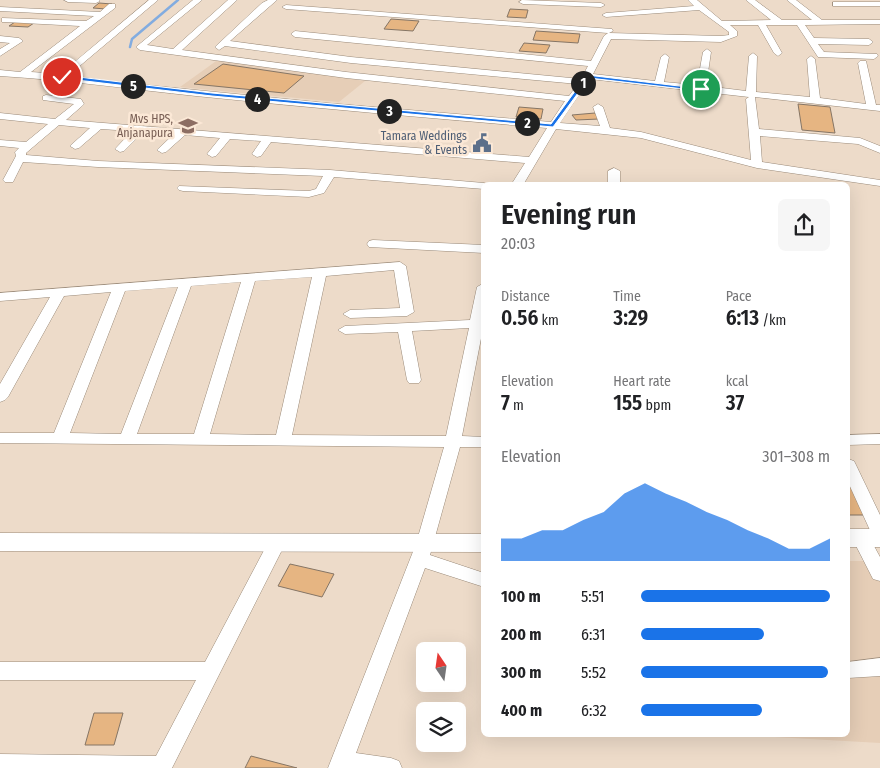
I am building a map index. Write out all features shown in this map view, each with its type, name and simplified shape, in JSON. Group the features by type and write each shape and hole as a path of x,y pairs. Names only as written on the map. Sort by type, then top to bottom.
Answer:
{"main road":[{"path":"0,542 276,544 422,552 481,543"}],"street":[{"path":"0,9 32,6 48,0"},
{"path":"68,0 96,1"},
{"path":"62,77 154,0"},
{"path":"198,0 140,47 346,75 571,99"},
{"path":"175,52 233,0"},
{"path":"208,56 273,0"},
{"path":"286,8 314,13 531,21 608,33 670,34 722,39 733,36 733,31 700,8 692,0"},
{"path":"750,0 779,22"},
{"path":"791,0 820,22"},
{"path":"0,1 101,14"},
{"path":"518,182 553,126 586,79 608,33 606,15 599,2 524,2"},
{"path":"833,2 862,22"},
{"path":"833,2 880,4"},
{"path":"24,73 112,6"},
{"path":"606,15 700,8"},
{"path":"0,19 88,24"},
{"path":"760,22 778,53"},
{"path":"799,22 819,54 874,56"},
{"path":"721,23 880,22"},
{"path":"277,50 298,31 594,64"},
{"path":"0,39 19,41 0,53"},
{"path":"811,41 869,42"},
{"path":"224,43 351,60 659,84 751,96 815,100 876,107 864,64"},
{"path":"701,89 707,52"},
{"path":"753,56 751,96 757,164"},
{"path":"659,84 665,57"},
{"path":"811,59 815,100"},
{"path":"0,73 24,73 105,84 606,130 641,135 822,180 880,183"},
{"path":"9,180 20,152 78,104 78,101 46,98"},
{"path":"598,107 606,130"},
{"path":"0,116 532,160"},
{"path":"76,146 99,125"},
{"path":"120,149 141,128"},
{"path":"162,150 182,132"},
{"path":"754,132 848,139 868,143 880,150"},
{"path":"212,154 228,135"},
{"path":"256,154 268,138"},
{"path":"0,143 28,144"},
{"path":"20,156 98,164 160,165 481,186"},
{"path":"614,171 614,182"},
{"path":"164,174 328,177 481,194"},
{"path":"183,188 309,194 320,191 328,177"},
{"path":"373,244 481,249"},
{"path":"0,297 400,266 407,312 350,314"},
{"path":"284,440 320,272"},
{"path":"201,438 250,278"},
{"path":"127,438 186,283"},
{"path":"60,438 120,288"},
{"path":"0,397 60,292"},
{"path":"390,768 340,765 422,552 453,442 481,301"},
{"path":"344,330 476,324"},
{"path":"404,327 414,380"},
{"path":"0,438 201,438 481,442"},
{"path":"850,440 880,439"},
{"path":"850,473 867,537 880,574"},
{"path":"0,764 161,767 276,544"},
{"path":"422,552 481,579"},
{"path":"850,670 880,667"},
{"path":"0,671 210,671"}],"shaded area":[{"path":"219,59 365,81 339,102 180,87"},
{"path":"850,561 880,561 880,743 774,737 850,737"}],"building":[{"path":"99,3 112,4 106,9 93,8"},
{"path":"510,9 528,10 526,18 507,17"},
{"path":"391,19 419,21 413,31 384,29"},
{"path":"15,22 34,23 28,27 9,26"},
{"path":"536,31 580,34 578,43 533,40"},
{"path":"524,43 550,45 546,53 519,51"},
{"path":"223,64 304,76 284,93 194,84"},
{"path":"798,104 830,107 835,133 802,130"},
{"path":"519,107 543,109 541,119 516,117"},
{"path":"595,113 599,119 576,120 572,115"},
{"path":"850,480 866,515 850,515"},
{"path":"290,564 334,574 322,597 278,586"},
{"path":"94,713 123,713 114,745 85,745"},
{"path":"251,756 297,768 245,768"}],"waterway":[{"path":"130,47 132,39 178,0"}],"place":[{"name":"Mvs HPS, Anjanapura","path":"188,126"},
{"name":"Tamara Weddings & Events","path":"482,143"}],"route":[{"path":"62,77 105,84 212,95 553,126 587,76 701,89"}]}
